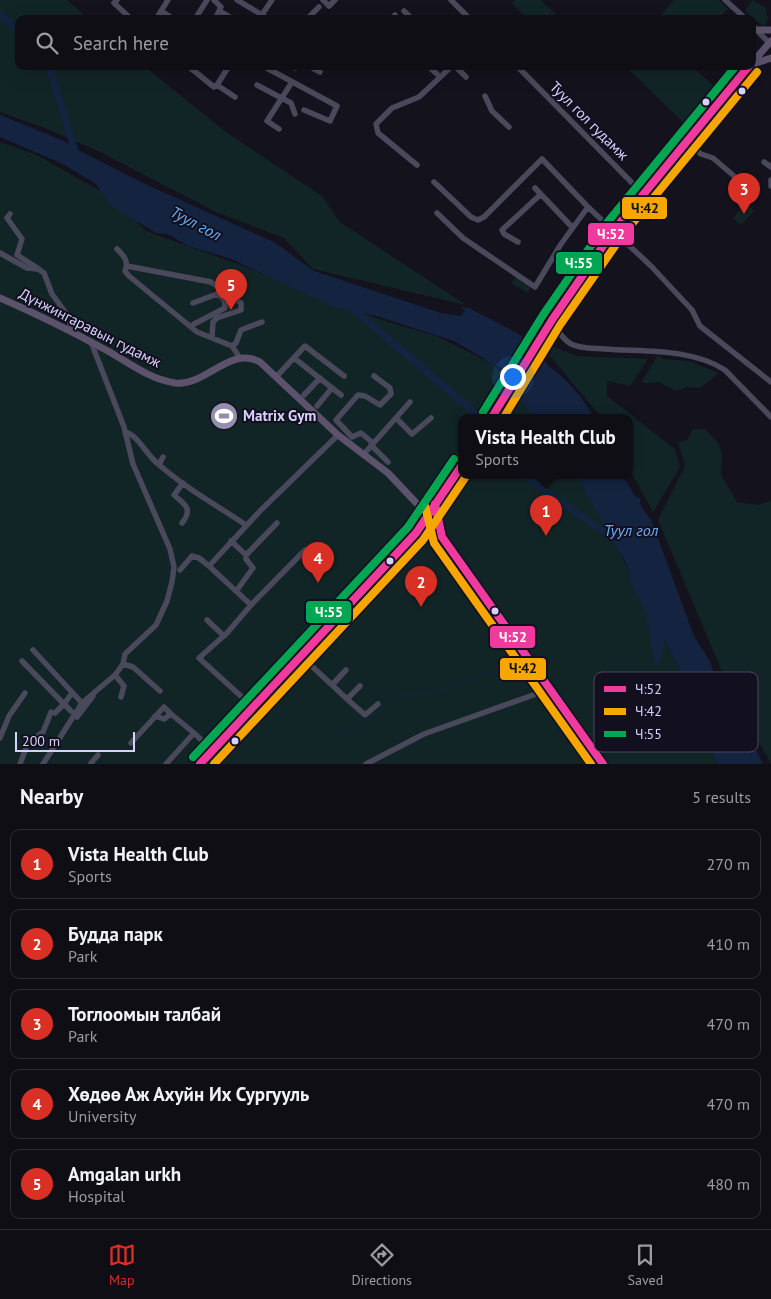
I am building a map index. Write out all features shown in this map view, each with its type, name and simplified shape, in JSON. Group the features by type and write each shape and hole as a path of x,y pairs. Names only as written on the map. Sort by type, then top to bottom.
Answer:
{"main road":[{"path":"756,27 771,30"},
{"path":"756,59 770,44"},
{"path":"756,63 771,58"},
{"path":"486,414 614,230 685,142 747,70"},
{"name":"Дүнжингаравын гудамж","path":"0,298 72,332 147,374 180,383 195,380 240,358"},
{"path":"494,414 541,333 545,321 563,304"},
{"path":"240,358 256,359 338,436 388,473 428,517 594,751"},
{"path":"200,764 416,533 428,517 458,461"},
{"path":"442,537 435,504 458,471"},
{"path":"416,533 431,530 442,537"},
{"path":"595,752 603,764"}],"street":[{"path":"117,0 114,3 127,15"},
{"path":"158,15 168,0"},
{"path":"198,15 207,0"},
{"path":"214,0 221,7 218,15"},
{"path":"237,0 259,15"},
{"path":"261,15 272,0"},
{"path":"322,0 329,6 335,0"},
{"path":"451,0 466,15"},
{"path":"725,0 742,15"},
{"path":"311,15 318,7"},
{"path":"161,11 168,15"},
{"path":"220,11 226,15"},
{"path":"404,11 408,15"},
{"path":"756,28 770,44"},
{"path":"193,70 214,87 217,85 235,96"},
{"path":"217,85 226,70"},
{"path":"270,70 337,106 330,121 304,110"},
{"path":"316,70 320,72"},
{"path":"432,70 437,74"},
{"path":"417,165 378,133 375,126 385,113 392,108 419,97 449,70"},
{"path":"458,70 466,77"},
{"name":"Туул гол гудамж","path":"520,70 643,194"},
{"path":"279,129 267,121 292,82"},
{"path":"258,85 294,106 294,114"},
{"path":"485,96 492,110 509,127"},
{"path":"685,142 701,154 713,158 741,182"},
{"path":"434,182 471,217 478,220 484,217 542,159 692,310 700,326 771,382"},
{"path":"764,162 771,167"},
{"path":"771,180 771,186"},
{"path":"535,188 572,227"},
{"path":"518,242 504,234 502,230 541,194"},
{"path":"437,213 463,238 535,287 572,227 588,207"},
{"path":"10,214 7,218 22,239 17,255 41,270 52,294 68,316 72,332"},
{"path":"117,249 125,258 127,266 125,272 197,332 232,346 240,358"},
{"path":"0,254 29,269 41,270"},
{"path":"127,266 210,282 241,304 242,310 217,318 213,322 212,338"},
{"path":"193,303 217,294 223,298 226,304 225,308 194,324"},
{"path":"552,320 566,340 580,347 661,352 687,356 716,364 725,370 771,418"},
{"path":"232,346 236,344 241,330 262,322"},
{"path":"43,764 82,703 115,675 123,664 125,654 146,637 158,621 169,595 174,567 167,540 133,464 125,432 91,342"},
{"path":"276,378 305,346 344,376"},
{"path":"294,358 341,395"},
{"path":"374,376 390,388 391,394 380,405 364,396 358,395 336,420 352,437 361,433 388,462"},
{"path":"304,395 320,378"},
{"path":"316,406 332,388"},
{"path":"363,455 410,402"},
{"path":"396,418 412,434 430,418"},
{"path":"125,432 134,435 143,450 158,465 246,525"},
{"path":"209,566 246,525 338,436"},
{"path":"158,465 163,457"},
{"path":"182,483 174,495 186,505 187,516 182,523"},
{"path":"246,555 277,523"},
{"path":"231,541 246,555 246,560 253,570 237,590"},
{"path":"254,708 198,658 224,636 251,605 305,550"},
{"path":"180,570 192,556 199,558 237,590 251,605"},
{"path":"207,620 224,636"},
{"path":"33,650 82,703"},
{"path":"302,657 365,715 378,704"},
{"path":"22,661 72,711"},
{"path":"123,664 130,665 160,691"},
{"path":"332,685 346,670"},
{"path":"115,675 124,686 121,697"},
{"path":"348,699 360,686"},
{"path":"366,764 424,734 550,689"},
{"path":"69,722 80,713 96,692"},
{"path":"1,734 25,693"},
{"path":"20,764 28,743 43,732 53,712 64,704 72,693"},
{"path":"131,743 164,707 213,751"},
{"path":"155,716 164,719 171,714"},
{"path":"166,764 194,733"},
{"path":"92,764 98,755"}],"green space":[{"path":"0,0 67,0 84,15 15,15 15,70 149,70 226,132 322,196 340,222 466,305 313,269 284,238 216,212 100,152 45,128 0,112"},
{"path":"515,0 541,0 557,15 524,15 512,3"},
{"path":"674,0 719,0 728,9 722,15 661,15"},
{"path":"752,0 765,7 768,19 764,27 756,20 756,15 750,15 745,11"},
{"path":"629,70 696,70 719,91 686,125"},
{"path":"0,142 37,155 116,200 146,231 381,320 436,336 475,355 501,371 532,414 458,414 458,479 579,479 606,524 646,612 654,662 660,662 664,639 680,672 594,672 594,752 712,752 717,764 0,764"},
{"path":"746,203 754,211 741,225 733,218"},
{"path":"516,277 530,287 528,293 511,283"},
{"path":"552,346 577,356 648,359 630,386 607,381 607,396 630,414 598,414 550,356"},
{"path":"658,355 663,359 689,361 719,373 700,388 687,387 676,391 659,382 644,383 642,381"},
{"path":"633,416 675,449 680,467 653,512 633,475"},
{"path":"693,429 705,429 718,443 722,455 721,475 737,502 759,505 771,501 771,764 758,740 758,672 722,672 658,520 685,466 678,442 687,440"}],"water":[{"name":"Туул гол","path":"0,115 67,143 145,184 276,243 314,271 441,313 461,316 465,311 461,307 469,308 517,333 531,344 513,372 508,369 512,375 510,378 500,367 495,365 498,371 483,358 454,341 373,315 334,307 231,259 188,246 168,234 156,233 118,210 107,201 96,184 63,164 0,137"},
{"path":"539,352 549,366 575,390 592,414 531,414 514,389"},
{"name":"Туул гол","path":"578,479 624,479 635,496 641,499 640,504 652,522 694,636 711,663 713,672 681,672 665,640 660,663 654,662 646,613 633,586 626,563"},
{"name":"Туул гол","path":"712,752 757,752 763,764 717,764"}],"waterway":[{"name":"Туул гол","path":"0,14 15,27"},
{"name":"Туул гол","path":"50,70 76,155"},
{"name":"Туул гол","path":"349,306 476,414"},
{"path":"125,444 132,470"},
{"name":"Туул гол","path":"529,479 618,542"},
{"path":"163,540 171,572"},
{"path":"339,739 402,695 432,694 483,673 526,666"}],"transit line":[{"name":"Ч:55","path":"483,412 543,315 606,224 733,70"},
{"name":"Ч:52","path":"494,414 552,320 614,230 746,70"},
{"name":"Ч:42","path":"506,414 560,325 622,236 757,72"},
{"name":"Ч:55","path":"193,757 408,527 454,459"},
{"name":"Ч:52","path":"200,764 416,533 458,471"},
{"name":"Ч:42","path":"214,764 423,540 464,479"},
{"name":"Ч:52","path":"435,504 442,537 594,751"},
{"name":"Ч:42","path":"425,506 434,543 591,764"},
{"name":"Ч:52","path":"594,752 603,764"}],"place":[{"name":"Тоглоомын талбай","path":"744,214"},
{"name":"Amgalan urkh","path":"231,310"},
{"name":"Matrix Gym","path":"224,416"},
{"name":"Vista Health Club","path":"546,536"},
{"name":"Хөдөө Аж Ахуйн Их Сургууль","path":"318,583"},
{"name":"Будда парк","path":"421,607"}]}
